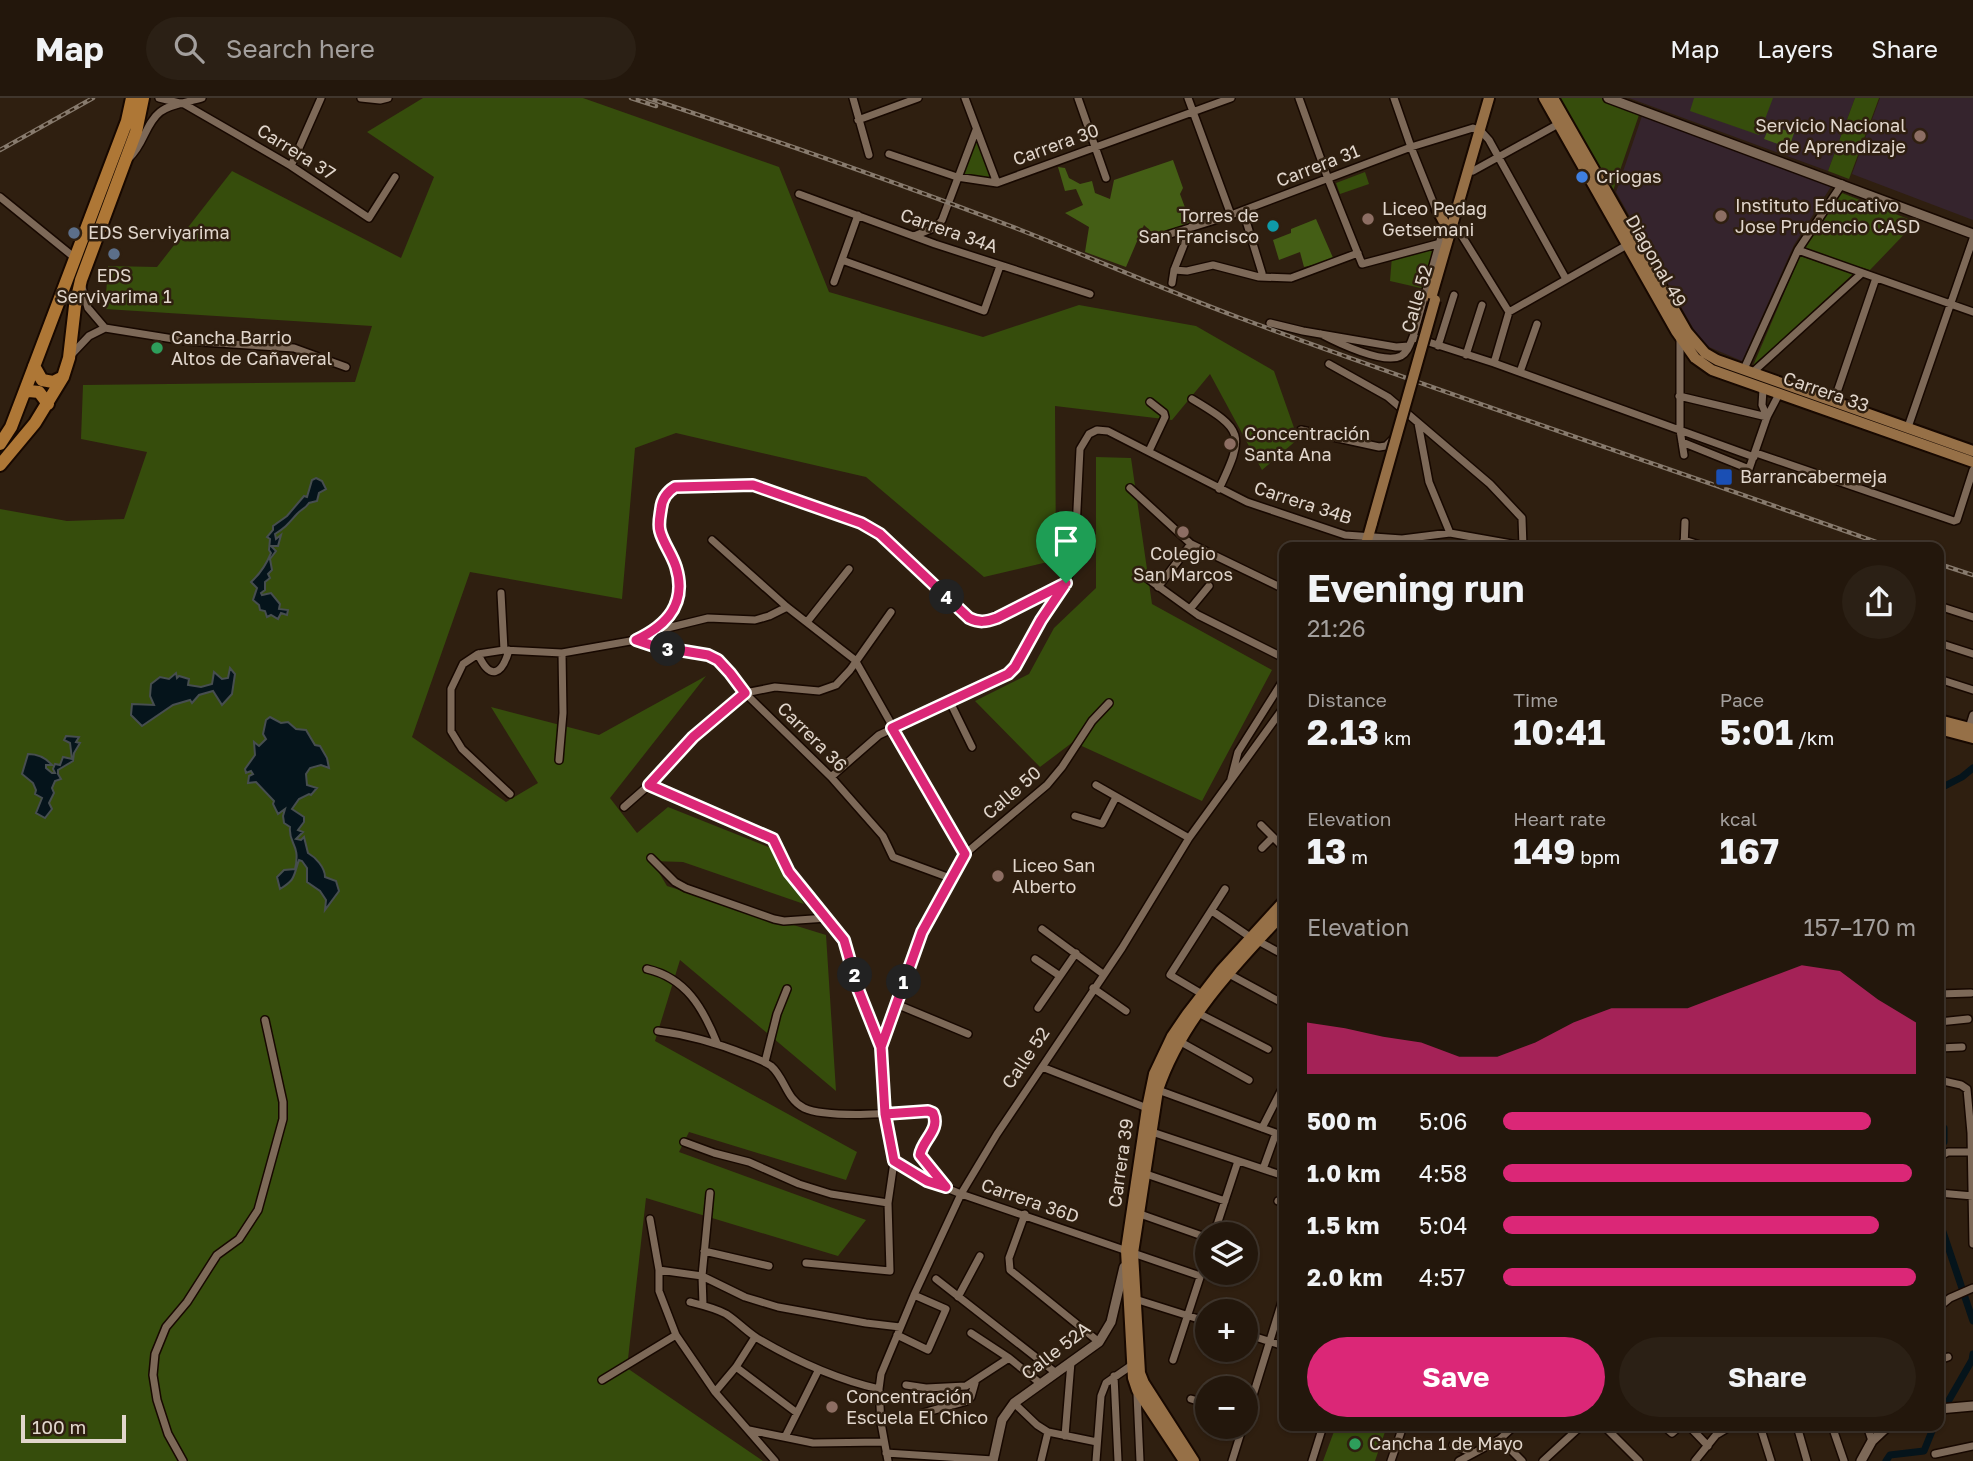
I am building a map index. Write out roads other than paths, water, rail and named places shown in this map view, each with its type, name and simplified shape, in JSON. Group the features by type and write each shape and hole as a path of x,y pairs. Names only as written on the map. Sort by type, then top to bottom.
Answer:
{"main road":[{"path":"0,444 11,427 24,393 127,121 132,98"},
{"path":"0,465 27,434 48,404 62,377 69,358 81,279 136,132 143,98"},
{"name":"Calle 52","path":"1366,542 1422,347 1438,270 1489,98"},
{"name":"Diagonal 49","path":"1544,98 1562,122 1693,341"},
{"name":"Diagonal 49","path":"1553,98 1562,122 1627,245 1680,338"},
{"name":"Calle 52","path":"1433,299 1473,171 1479,134"},
{"path":"1437,209 1446,227 1438,270"},
{"name":"Carrera 33","path":"1680,338 1700,363 1712,370 1973,462"},
{"name":"Carrera 33","path":"1693,341 1711,357 1973,451"},
{"path":"34,366 42,380 53,382 62,377"},
{"path":"1747,383 1749,371"},
{"path":"1763,389 1768,378"},
{"path":"24,393 34,390 39,392 48,404"},
{"path":"1944,722 1972,732"},
{"path":"1944,729 1972,732"},
{"name":"Carrera 39","path":"1194,1461 1140,1373 1128,1254 1147,1108 1154,1074 1172,1036 1202,994 1225,972 1279,907"},
{"name":"Carrera 39","path":"1254,939 1279,918"},
{"name":"Carrera 39","path":"1128,1254 1140,1214 1158,1090 1166,1065 1225,972"},
{"name":"Carrera 39","path":"1132,1298 1132,1365 1137,1390 1184,1461"}],"street":[{"name":"Carrera 37","path":"159,98 184,104 291,166 370,218 396,177"},
{"path":"126,161 139,149 159,113 202,98"},
{"path":"291,166 321,98"},
{"path":"361,98 388,98"},
{"path":"853,98 869,155"},
{"path":"858,120 918,98"},
{"path":"965,98 997,183"},
{"path":"1078,98 1106,178"},
{"path":"1188,98 1231,215"},
{"name":"Carrera 30","path":"889,154 957,177 997,183 1231,98"},
{"path":"1299,98 1362,264 1437,244"},
{"path":"1321,334 1336,342 1388,359 1399,357 1413,337 1443,229 1394,98"},
{"path":"1608,98 1842,184 1973,237 1908,428"},
{"path":"1473,171 1562,122"},
{"name":"Carrera 31","path":"1167,235 1243,211 1464,129 1473,128 1479,134"},
{"path":"913,236 940,224 976,130"},
{"path":"1479,134 1489,140 1566,279"},
{"path":"1749,371 1798,250 1842,184"},
{"name":"Carrera 34A","path":"799,194 913,236 1090,294"},
{"path":"0,197 75,258"},
{"path":"1243,211 1262,273"},
{"path":"834,282 858,215"},
{"path":"1172,284 1174,270 1191,227"},
{"path":"1457,228 1509,312"},
{"path":"1494,363 1509,312 1627,245"},
{"path":"1798,250 1973,312"},
{"path":"1174,270 1187,271 1213,265 1259,277 1291,278 1358,253"},
{"path":"842,260 984,311 1000,265"},
{"path":"1749,371 1862,273"},
{"path":"1834,401 1876,278"},
{"path":"81,279 88,308 105,328"},
{"path":"1438,346 1454,295"},
{"path":"1466,355 1482,305"},
{"path":"1270,323 1396,347 1409,346"},
{"path":"1520,372 1536,324"},
{"path":"69,358 82,341 105,328 186,341 294,348 346,367"},
{"path":"1413,337 1954,521 1957,520 1973,470"},
{"path":"1680,338 1680,430 1684,455"},
{"path":"1329,364 1388,397 1490,484 1522,518 1523,542"},
{"path":"1763,389 1762,405 1767,417"},
{"path":"1682,442 1749,469 1767,417 1779,394"},
{"path":"1679,396 1767,417"},
{"path":"1192,399 1229,422 1235,435 1235,451 1219,489"},
{"path":"1150,402 1164,413 1165,417 1150,451"},
{"path":"1301,430 1379,447 1391,442 1409,416"},
{"path":"1418,423 1429,482 1450,533"},
{"name":"Carrera 34B","path":"1066,583 1075,549 1080,449 1089,434 1097,430 1108,431 1150,451 1247,502 1323,529 1345,535 1402,539 1450,533 1497,542"},
{"path":"655,631 675,608 681,590 676,566 659,529 662,504 667,492 675,487 753,485 861,523 880,534 976,622 997,618 1066,583"},
{"path":"1130,488 1191,544 1279,587"},
{"path":"1684,542 1685,522"},
{"path":"712,540 787,607 855,660 965,854"},
{"path":"1158,587 1191,544"},
{"path":"807,622 849,569"},
{"path":"1144,576 1221,628 1279,656"},
{"path":"831,777 879,735 1008,674 1015,667 1041,620 1066,583"},
{"path":"1190,609 1209,586"},
{"path":"478,654 488,670 500,671 505,665 501,593"},
{"path":"510,794 462,749 451,731 451,689 463,664 478,654 506,650 562,653 636,640 655,631 708,618 755,620 787,607"},
{"path":"1944,608 1973,617"},
{"path":"624,807 649,785 693,737 745,693 775,687 819,691 836,685 850,670 891,612"},
{"name":"Carrera 36","path":"636,640 673,650 708,655 718,660 745,693 831,777 884,836 894,857 950,878"},
{"path":"1944,645 1973,654"},
{"path":"559,760 563,713 562,653"},
{"path":"1944,681 1973,690"},
{"path":"1231,782 1238,752 1279,687"},
{"path":"950,702 972,747"},
{"name":"Calle 50","path":"806,1262 890,1271 888,1203 894,1161 885,1114 881,1047 922,932 965,854 1047,785 1092,721 1109,703"},
{"name":"Calle 52","path":"887,1457 883,1442 879,1389 885,1361 961,1194 1093,988 1135,928 1189,838 1279,715"},
{"path":"1972,732 1973,715"},
{"path":"649,785 773,839 789,872 844,940 858,989 881,1047"},
{"path":"1096,785 1189,838"},
{"path":"1075,816 1102,824 1116,797"},
{"path":"1261,825 1279,843"},
{"path":"1262,848 1273,837"},
{"path":"651,858 675,882 686,888 758,915 784,921 827,918"},
{"path":"1202,994 1170,975 1225,889"},
{"path":"1212,911 1279,952"},
{"path":"1042,929 1103,974"},
{"path":"1038,1009 1076,953"},
{"path":"1035,960 1060,976"},
{"path":"647,969 671,977 684,986 708,1020 717,1043"},
{"path":"1225,972 1279,1001"},
{"path":"1093,988 1126,1011"},
{"path":"765,1062 777,1014 787,989"},
{"path":"1944,994 1971,993"},
{"path":"896,1004 968,1034"},
{"path":"1198,1013 1268,1049"},
{"path":"1944,1021 1968,1019"},
{"path":"183,1461 168,1434 158,1400 153,1376 155,1354 166,1327 187,1302 217,1255 239,1239 258,1210 283,1119 283,1102 265,1020"},
{"path":"658,1031 717,1043 765,1062 776,1072 789,1096 804,1108 817,1112 933,1113 936,1119 932,1133 920,1155 946,1187"},
{"path":"1179,1041 1249,1080"},
{"path":"1944,1048 1962,1047"},
{"path":"1042,1067 1147,1108"},
{"path":"1944,1081 1965,1087 1970,1098 1973,1244"},
{"path":"1158,1090 1279,1134"},
{"path":"1262,1128 1279,1095"},
{"path":"1152,1132 1279,1174"},
{"path":"1264,1169 1276,1133"},
{"path":"684,1142 749,1163 799,1185 831,1194 888,1203"},
{"path":"1944,1154 1971,1152"},
{"name":"Carrera 36D","path":"894,1161 927,1181 961,1194 1025,1214 1128,1254 1195,1274"},
{"path":"1218,1222 1238,1161"},
{"path":"1146,1174 1225,1201"},
{"path":"703,1306 702,1276 710,1194"},
{"path":"1944,1194 1972,1196"},
{"path":"1025,1214 1009,1258 1013,1273 1099,1342"},
{"path":"1140,1214 1195,1233"},
{"path":"650,1219 659,1269 659,1291 676,1335 715,1392 775,1461"},
{"path":"704,1251 769,1266"},
{"name":"Calle 52A","path":"993,1461 1002,1420 1014,1403 1099,1342 1111,1322 1128,1254"},
{"path":"958,1297 980,1256"},
{"path":"659,1269 702,1276 744,1297 778,1307 854,1322 900,1327"},
{"path":"936,1279 1056,1373"},
{"path":"1173,1360 1197,1285"},
{"path":"1944,1303 1973,1288"},
{"path":"897,1335 928,1350 946,1309 914,1295"},
{"path":"1132,1298 1195,1318"},
{"path":"690,1302 727,1315 755,1337 818,1371 879,1389"},
{"path":"1258,1377 1279,1310"},
{"path":"971,1333 1009,1358 1041,1384"},
{"path":"602,1380 676,1335"},
{"path":"715,1392 736,1367 755,1337"},
{"path":"1258,1338 1279,1344"},
{"path":"1944,1358 1948,1357"},
{"path":"906,1385 943,1388 966,1386 975,1383 1009,1358"},
{"path":"1065,1436 1071,1362"},
{"path":"1096,1461 1101,1396 1106,1383 1132,1365"},
{"path":"736,1367 797,1413"},
{"path":"785,1437 818,1371"},
{"path":"1114,1376 1118,1461"},
{"path":"923,1413 967,1401 971,1398 975,1383"},
{"path":"1137,1390 1140,1461"},
{"path":"1191,1399 1195,1400"},
{"path":"1014,1403 1048,1432 1097,1442"},
{"path":"1944,1409 1973,1406"},
{"path":"748,1430 836,1444 883,1442"},
{"path":"1312,1461 1321,1431"},
{"path":"1391,1461 1401,1431"},
{"path":"1459,1461 1500,1439 1507,1431"},
{"path":"1543,1461 1576,1431"},
{"path":"1609,1431 1639,1461"},
{"path":"1694,1431 1707,1446"},
{"path":"1716,1431 1716,1435"},
{"path":"1695,1461 1716,1435 1723,1431"},
{"path":"1762,1431 1771,1461"},
{"path":"1798,1431 1807,1461"},
{"path":"1834,1431 1844,1461"},
{"path":"1869,1431 1872,1441"},
{"path":"1861,1461 1872,1441 1883,1431"},
{"path":"1041,1461 1048,1432"},
{"path":"1232,1461 1239,1439"},
{"path":"1500,1439 1522,1461"},
{"path":"1453,1445 1473,1453"},
{"path":"1935,1454 1973,1446"},
{"path":"887,1457 993,1461"}],"waterway":[{"path":"1944,786 1973,768"},
{"path":"1944,1128 1944,1142"},
{"path":"1944,1235 1973,1321"},
{"path":"1949,1400 1973,1354"},
{"path":"1886,1461 1890,1455 1924,1451 1932,1431"}],"railway":[{"path":"0,150 93,98"},
{"path":"631,98 656,106"},
{"path":"648,98 926,194 1321,348 1876,542"},
{"path":"1944,566 1973,575"}],"place":[{"name":"Servicio Nacional de Aprendizaje","path":"1920,136"},
{"name":"Criogas","path":"1582,177"},
{"name":"Instituto Educativo Jose Prudencio CASD","path":"1721,216"},
{"name":"Liceo Pedag Getsemani","path":"1368,219"},
{"name":"Torres de San Francisco","path":"1273,226"},
{"name":"EDS Serviyarima","path":"74,233"},
{"name":"EDS Serviyarima 1","path":"114,254"},
{"name":"Cancha Barrio Altos de Cañaveral","path":"157,348"},
{"name":"Concentración Santa Ana","path":"1230,444"},
{"name":"Barrancabermeja","path":"1724,477"},
{"name":"Colegio San Marcos","path":"1183,532"},
{"name":"Liceo San Alberto","path":"998,876"},
{"name":"Concentración Escuela El Chico","path":"832,1407"},
{"name":"Cancha 1 de Mayo","path":"1355,1444"}]}
